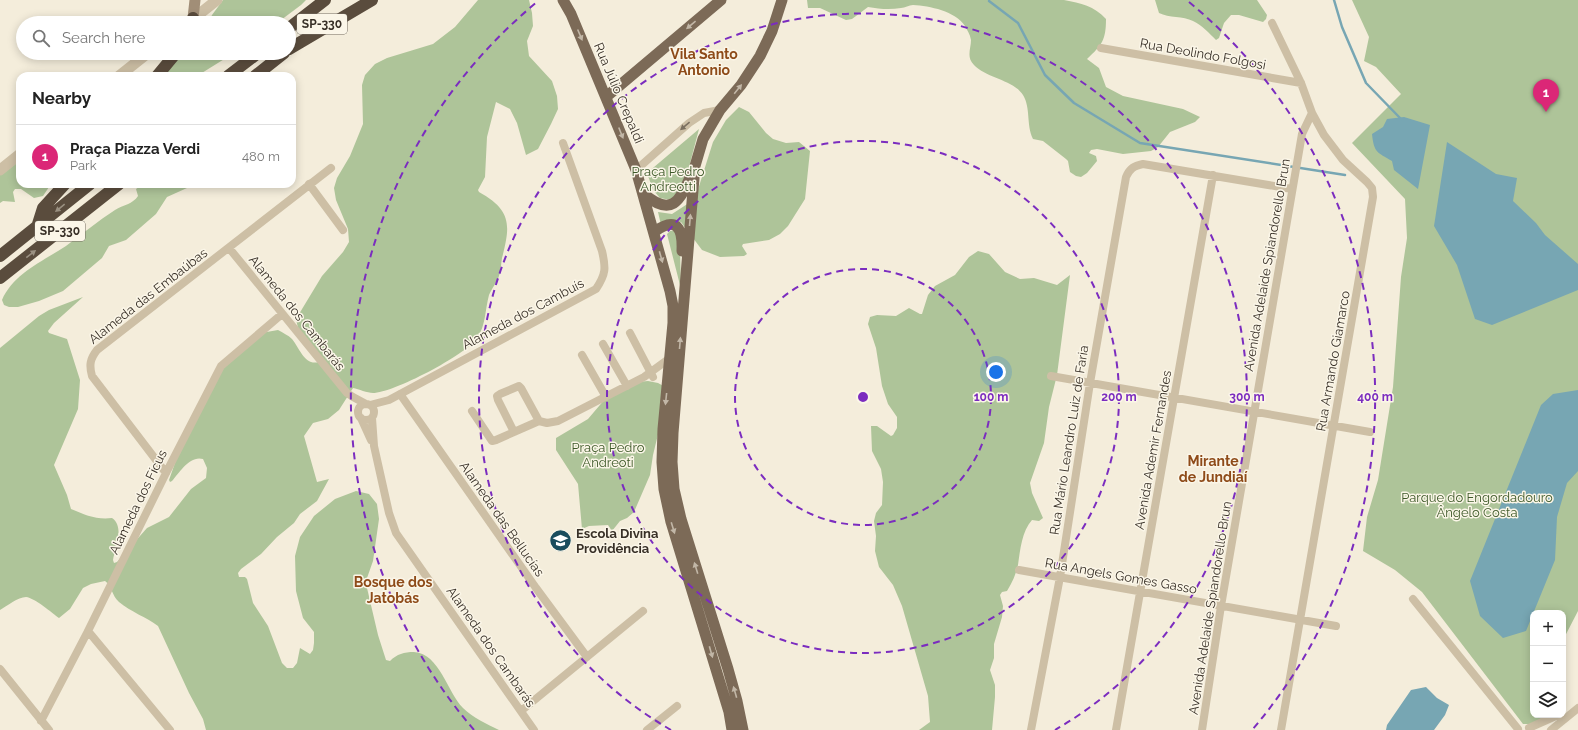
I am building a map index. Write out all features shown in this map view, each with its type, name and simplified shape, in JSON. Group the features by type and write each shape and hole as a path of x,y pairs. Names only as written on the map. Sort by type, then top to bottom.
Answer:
{"highway":[{"name":"SP-330","path":"296,23 325,0"},
{"name":"SP-330","path":"296,44 356,0"},
{"path":"296,45 372,0"},
{"path":"160,72 170,60"},
{"path":"233,72 249,60"},
{"path":"260,72 275,60"},
{"path":"37,227 43,208 62,188"},
{"name":"SP-330","path":"0,256 85,188"},
{"name":"SP-330","path":"0,278 114,188"}],"main road":[{"path":"192,16 195,0"},
{"name":"Rua Júlio Crepaldi","path":"563,0 571,14 636,170 644,194 670,291 674,323 667,383 662,449 664,489 671,522 729,712 732,730"},
{"path":"606,97 721,0"},
{"path":"644,194 659,205 666,206 673,204 682,196 695,166 703,140 720,110 741,85 760,56 772,31 782,0"},
{"path":"695,166 673,433 672,462 674,489 681,519 737,701 743,730"},
{"path":"654,232 665,225 670,224 680,230 682,239 684,301"}],"street":[{"path":"198,16 217,0"},
{"name":"Rua Armando Giamarco","path":"1272,23 1301,83 1312,113 1324,136 1343,160 1372,188 1373,197 1280,730"},
{"name":"Rua Deolindo Folgosi","path":"1101,48 1301,83"},
{"path":"124,72 139,60"},
{"path":"636,170 689,123 704,113 720,110"},
{"name":"Avenida Adelaide Spiandorello Brun","path":"1202,730 1221,606 1292,189 1302,134 1312,113"},
{"name":"Alameda dos Cambuís","path":"373,416 390,400 400,394 596,288 603,278 605,266 602,250 563,144"},
{"path":"0,170 16,157"},
{"name":"Rua Mário Leandro Luiz de Faria","path":"1031,730 1060,577 1090,383 1126,177 1130,170 1135,166 1143,164 1213,175"},
{"name":"Alameda das Embaúbas","path":"166,473 92,376 90,366 91,357 96,350 331,168"},
{"path":"1213,175 1292,189"},
{"name":"Avenida Ademir Fernandes","path":"1116,730 1213,175"},
{"path":"309,184 343,230"},
{"name":"Alameda dos Cambarás","path":"229,248 347,393 353,406 360,415 374,446"},
{"name":"Alameda dos Fícus","path":"41,720 88,631 221,366 282,314"},
{"path":"630,333 649,375 667,383"},
{"path":"603,344 627,386"},
{"path":"582,355 606,397"},
{"path":"472,411 492,441 496,440 539,421 547,423 558,421 649,375 670,358"},
{"path":"1051,376 1370,432"},
{"path":"514,432 498,400 498,396 515,386 522,388 539,421"},
{"name":"Alameda dos Cambarás","path":"347,393 368,404"},
{"name":"Alameda das Bellucías","path":"400,394 536,588 587,657"},
{"name":"Alameda dos Cambuís","path":"368,404 390,400"},
{"path":"368,404 374,409 373,416 366,420 360,415 361,406 368,404"},
{"name":"Alameda dos Cambarás","path":"373,416 374,446 389,514 396,533 534,730"},
{"name":"Rua Angels Gomes Gasso","path":"1019,570 1336,626"},
{"path":"1413,598 1518,730 1525,727 1531,729 1552,718"},
{"path":"521,711 643,611"},
{"path":"88,631 170,730"},
{"path":"0,669 49,730"},
{"path":"647,730 677,706"},
{"path":"1566,712 1578,707"},
{"path":"1551,730 1578,707"}],"green space":[{"path":"223,0 306,0 286,16 212,15"},
{"path":"478,0 529,0 533,26 527,41 529,56 552,81 557,96 558,109 538,149 526,155 517,123 510,109 496,102 487,137 485,177 478,190 497,205 503,212 506,219 507,236 500,274 489,295 480,333 470,345 445,363 396,387 373,393 353,388 339,410 328,419 313,423 304,436 317,482 329,479 317,501 300,514 294,523 238,573 239,577 245,577 247,579 253,603 268,626 282,663 287,668 293,668 297,663 300,648 310,654 313,650 314,643 314,632 303,618 296,591 295,556 300,537 314,516 335,499 356,491 369,494 377,504 379,519 373,561 367,578 367,588 378,635 386,660 390,661 398,655 407,652 423,654 437,666 457,701 467,712 499,730 206,730 203,719 189,693 158,626 128,609 119,602 105,581 91,584 83,588 70,609 59,618 39,603 26,597 16,600 0,610 0,348 39,316 49,310 83,297 54,323 48,331 49,333 67,339 80,380 78,409 54,465 67,495 71,509 96,518 112,518 116,522 119,532 113,560 114,563 117,562 147,528 169,517 191,489 206,478 207,468 203,459 198,458 189,462 181,469 172,481 170,482 169,480 187,429 220,371 261,333 278,330 292,339 306,359 314,363 319,362 298,328 296,319 322,276 343,252 349,242 348,229 336,200 334,188 337,178 350,156 363,124 362,85 365,75 375,64 387,58 433,44 455,27"},
{"path":"807,0 1064,0 1082,4 1097,11 1106,19 1105,32 1102,42 1087,59 1099,68 1106,87 1123,96 1183,109 1200,117 1195,122 1170,132 1158,147 1151,151 1123,154 1097,149 1091,150 1089,153 1096,156 1097,161 1087,173 1081,177 1076,176 1070,172 1068,161 1066,159 1043,141 1033,139 1027,105 1019,90 1007,82 985,73 974,65 970,59 970,36 961,21 949,13 934,8 913,5 893,9 868,7 852,19 846,20 820,8 808,8"},
{"path":"1155,0 1257,0 1267,15 1263,22 1239,15 1231,15 1224,23 1219,38 1216,40 1193,21 1159,13"},
{"name":"Parque do Engordadouro Ângelo Costa","path":"1352,0 1578,0 1578,611 1566,634 1566,610 1530,610 1530,718 1542,718 1532,724 1523,724 1422,592 1395,570 1363,551 1367,517 1378,480 1393,387 1401,277 1407,238 1405,199 1352,143 1401,94 1376,67 1364,61 1369,37"},
{"path":"175,60 223,60 203,72 163,72"},
{"path":"739,107 749,112 766,133 773,139 786,143 799,142 810,151 805,199 788,226 780,234 769,240 743,244 742,246 747,254 744,256 720,257 702,250 681,222 674,221 661,225 658,212 672,214 695,199 713,142 726,120"},
{"name":"Praça Pedro Andreotti","path":"699,129 684,186 671,200 660,198 653,190 647,173"},
{"path":"16,164 16,188 48,188 43,196 34,198 21,189 15,189 13,192 15,202 3,201 0,203 0,174"},
{"path":"187,188 167,197 156,214 126,240 109,246 102,258 63,291 39,301 18,307 9,307 4,305 2,300 7,291 21,275 66,246 115,210 136,199 138,196 136,189"},
{"name":"Praça Pedro Andreotti","path":"676,230 680,248 681,289 667,234 670,231"},
{"path":"978,251 989,254 1005,272 1020,279 1034,278 1057,285 1070,275 1057,375 1049,407 1044,443 1030,483 1032,493 1043,518 1039,521 1032,520 1029,524 1022,541 1014,578 1007,591 1002,592 1000,595 1003,606 1002,617 994,644 994,658 990,670 995,685 992,730 919,730 930,722 928,696 902,606 893,585 879,567 875,551 876,536 874,521 876,513 882,505 883,482 881,469 872,451 871,426 877,426 891,436 897,428 897,417 888,404 882,386 876,348 868,324 870,317 877,315 896,316 909,308 922,314 928,295 935,286 955,275 969,257"},
{"name":"Praça Pedro Andreoti","path":"648,381 658,383 669,389 653,455 650,475 634,512 627,518 620,521 612,531 608,525 589,526 582,529 578,484 556,450 556,438 588,419 605,399 637,382"}],"water":[{"path":"1404,117 1430,125 1418,189 1394,170 1392,161 1375,149 1373,140 1372,134 1383,127 1387,119"},
{"path":"1447,142 1496,174 1517,178 1513,201 1536,223 1545,235 1578,264 1578,290 1492,325 1475,319 1457,265 1434,226"},
{"path":"1578,390 1578,471 1567,483 1557,517 1555,560 1535,610 1530,610 1530,621 1526,631 1503,638 1480,616 1470,581 1541,405 1553,394"},
{"path":"1426,687 1437,698 1449,705 1445,715 1434,730 1386,730 1387,725 1411,690"}],"waterway":[{"path":"1334,0 1342,27 1366,83 1401,119"},
{"path":"989,1 1018,23 1045,75 1074,103 1140,143 1345,175"}],"place":[{"name":"Praça Piazza Verdi","path":"1546,112"},
{"name":"Escola Divina Providência","path":"561,540"}],"district":[{"name":"Vila Santo Antonio","path":"704,62"},
{"name":"Mirante de Jundiaí","path":"1213,470"},
{"name":"Bosque dos Jatobás","path":"393,590"}]}
